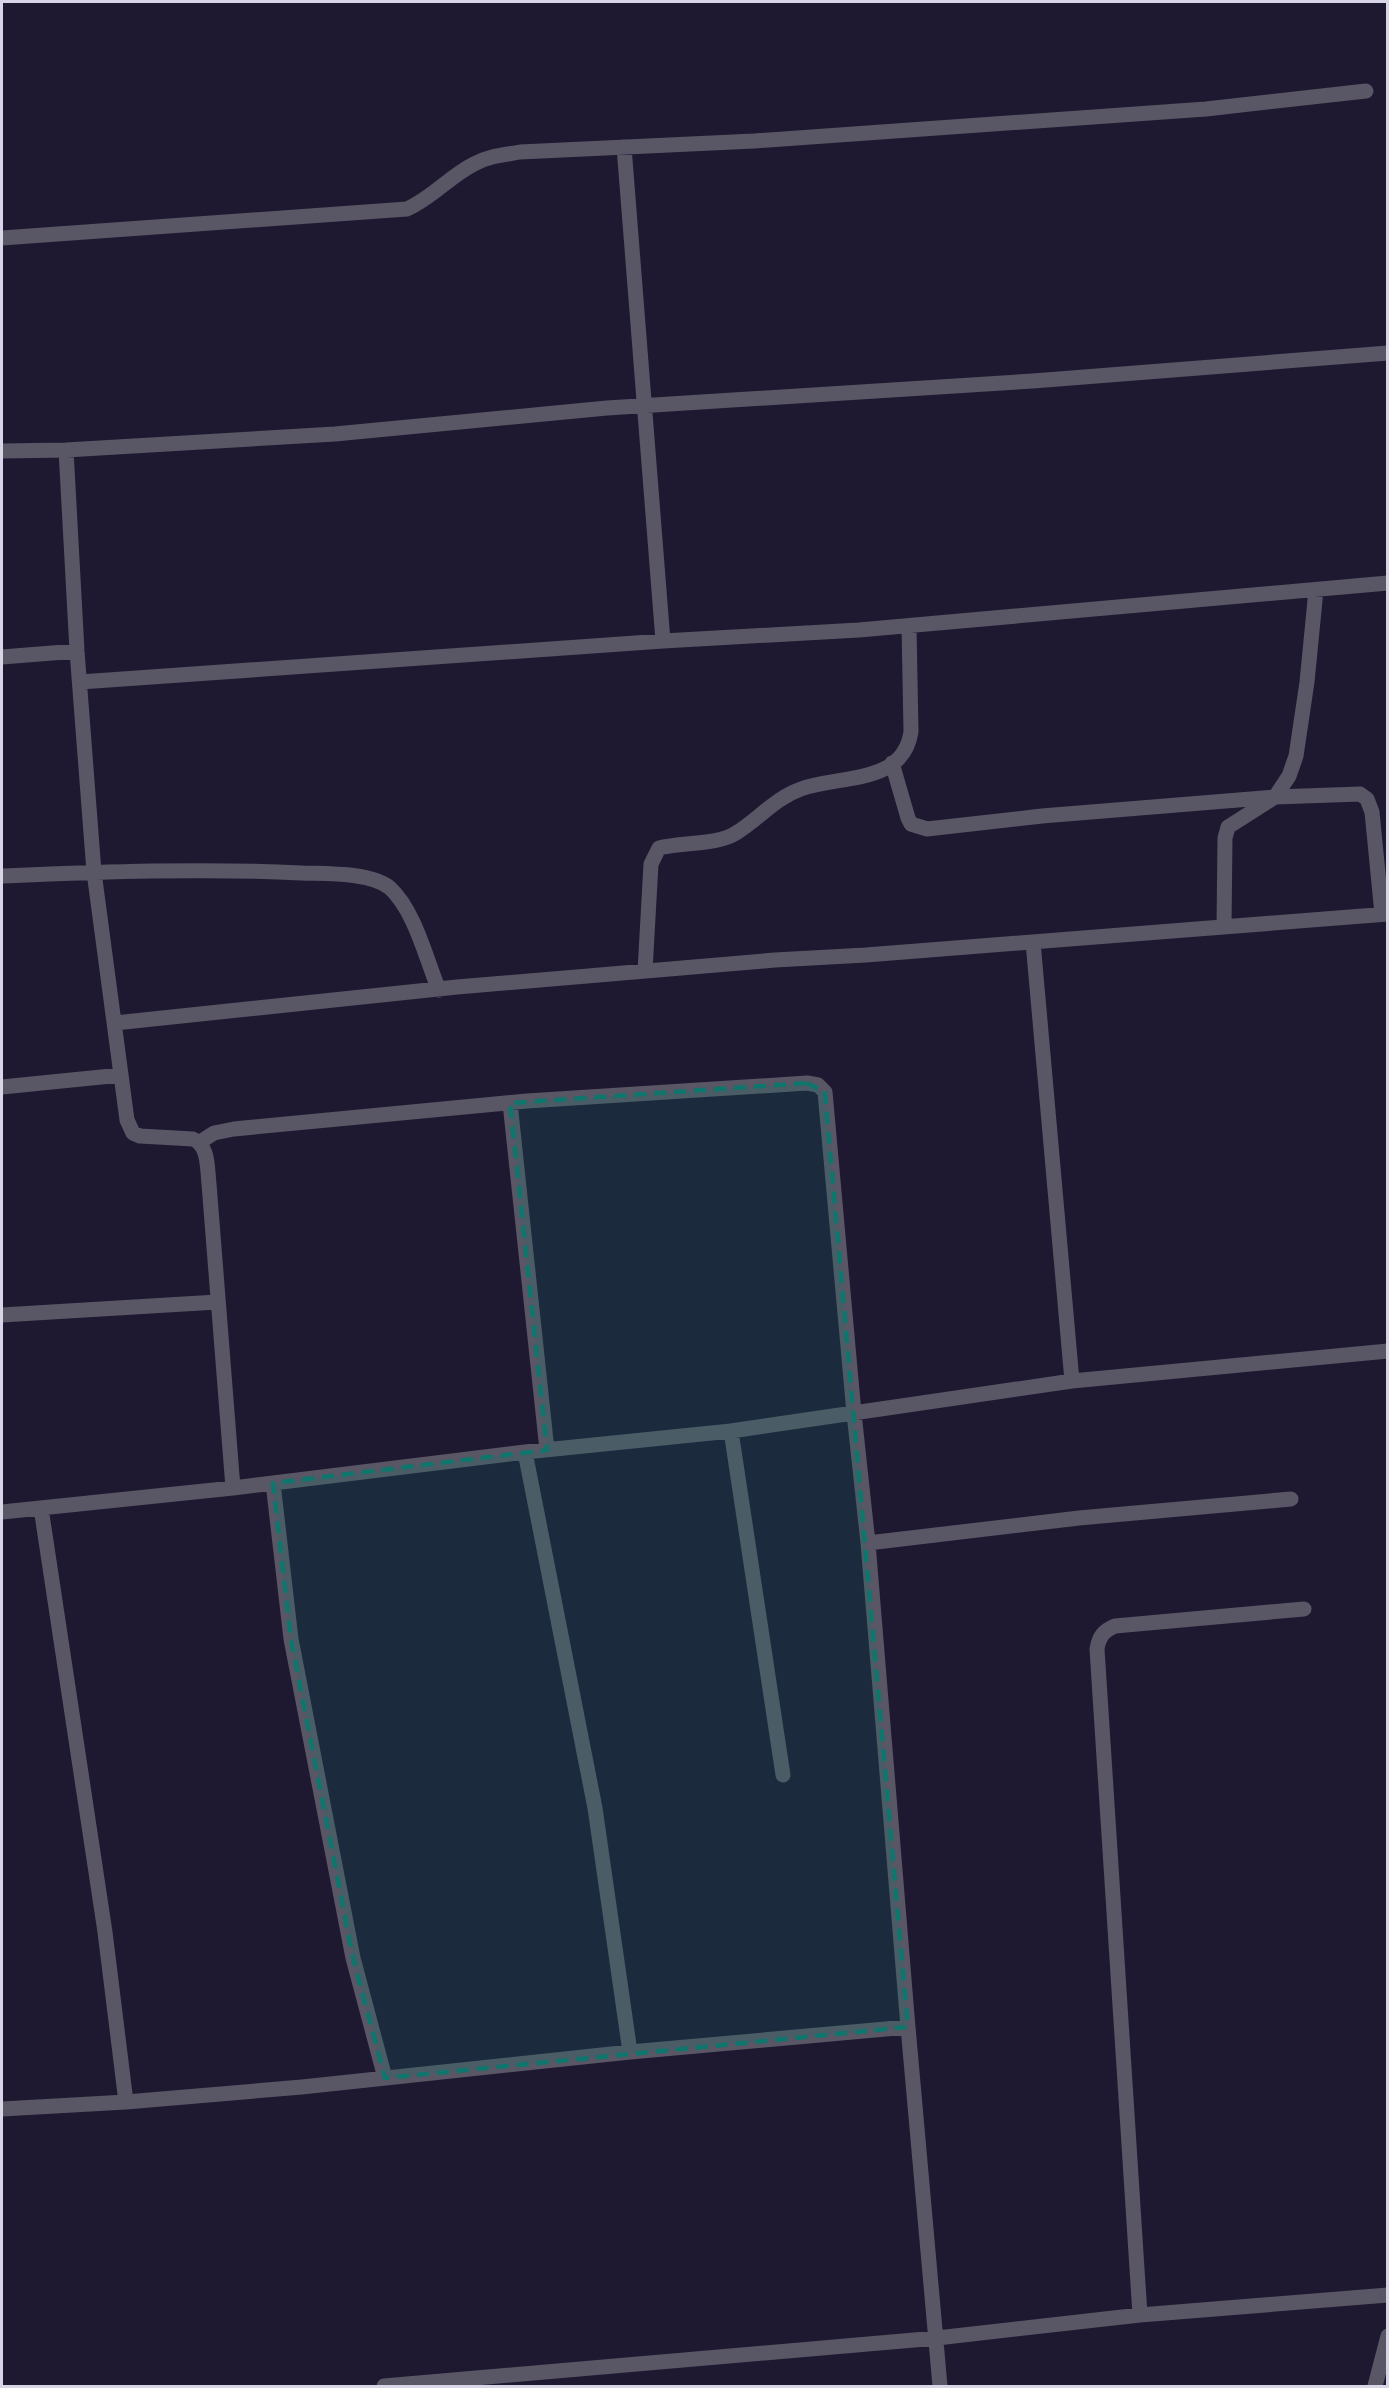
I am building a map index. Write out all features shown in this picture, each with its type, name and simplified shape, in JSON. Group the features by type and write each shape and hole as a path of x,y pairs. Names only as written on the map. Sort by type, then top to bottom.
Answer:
{"street":[{"path":"2,238 407,209 420,203 472,164 490,157 520,152 754,141 1206,109 1366,91"},
{"path":"624,147 663,641"},
{"path":"2,451 66,450 335,434 646,406 1033,381 1388,353"},
{"path":"66,450 77,651 94,872 127,1120 133,1133 140,1136 193,1139 200,1142 204,1148 209,1184 233,1488"},
{"path":"80,681 909,626 1388,583"},
{"path":"1224,927 1225,838 1228,827 1275,797 1289,776 1296,756 1316,590"},
{"path":"645,971 651,864 659,848 715,840 735,834 783,797 799,789 882,771 899,758 909,745 911,732 909,626"},
{"path":"2,657 77,651"},
{"path":"115,1023 645,971 1385,914 1372,812 1367,799 1360,794 1275,797 1042,816 927,829 911,824 892,763"},
{"path":"2,876 233,869 352,875 373,880 388,887 410,917 438,990"},
{"path":"1033,942 1072,1381"},
{"path":"2,1087 121,1075"},
{"path":"200,1142 214,1133 234,1129 510,1103 807,1083 818,1085 825,1092 868,1543 940,2386"},
{"path":"510,1103 547,1450"},
{"path":"2,1315 217,1302"},
{"path":"2,1512 233,1488 525,1452 731,1431 1072,1381 1388,1351"},
{"path":"731,1431 783,1775"},
{"path":"525,1452 595,1808 630,2052"},
{"path":"273,1483 291,1639 354,1958 385,2078"},
{"path":"868,1543 1079,1518 1291,1499"},
{"path":"41,1508 105,1932 126,2102"},
{"path":"1140,2315 1096,1649 1098,1640 1105,1631 1115,1626 1304,1609"},
{"path":"2,2109 126,2102 908,2027"},
{"path":"384,2386 936,2338 1140,2315 1388,2295"},
{"path":"1375,2386 1388,2336"}],"highlighted area":[{"path":"807,1083 825,1092 908,2027 385,2078 353,1958 291,1639 273,1483 547,1450 510,1103"}]}
